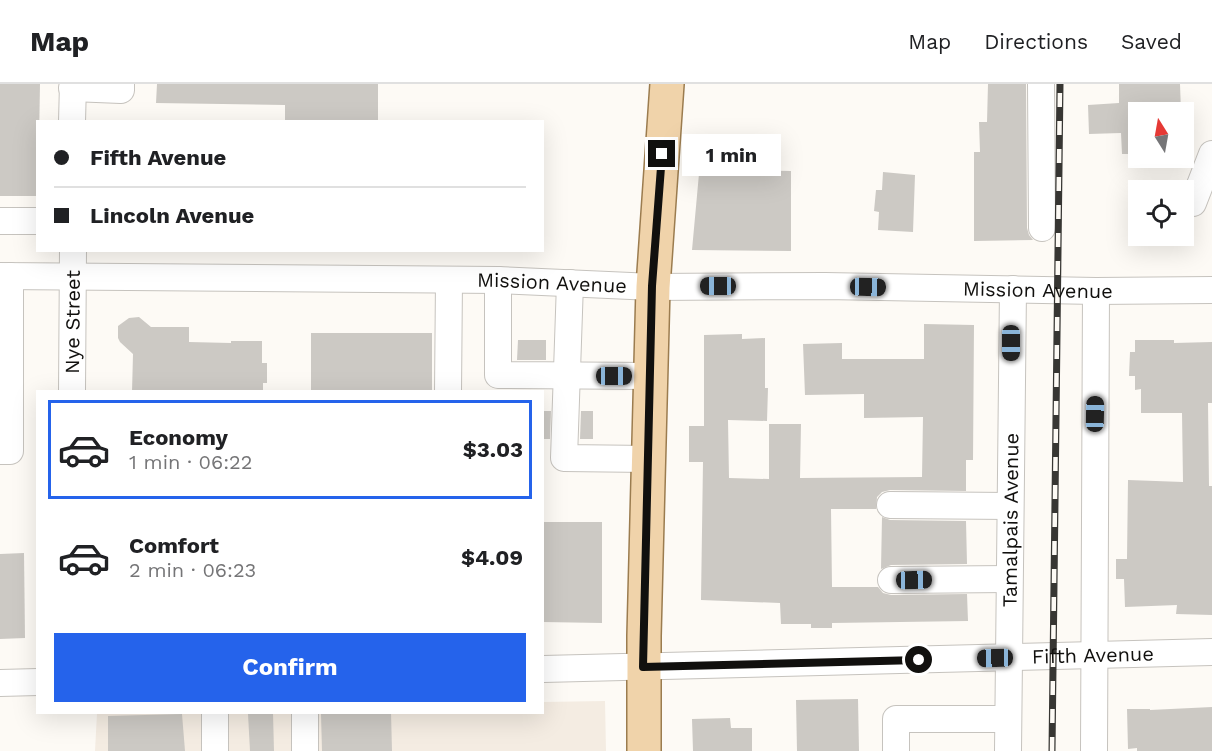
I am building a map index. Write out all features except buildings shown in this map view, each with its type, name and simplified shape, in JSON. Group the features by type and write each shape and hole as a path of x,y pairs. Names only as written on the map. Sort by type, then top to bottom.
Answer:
{"main road":[{"path":"644,751 643,667 652,286 667,84"}],"street":[{"path":"72,120 73,86 121,90 121,84"},
{"path":"1041,84 1042,228"},
{"path":"1194,200 1212,154"},
{"path":"0,221 36,221"},
{"name":"Nye Street","path":"72,390 73,252"},
{"path":"0,451 9,451 5,276"},
{"name":"Mission Avenue","path":"5,276 498,280 652,286 825,286 1096,291 1212,290"},
{"path":"448,390 449,280"},
{"path":"498,280 498,375 650,376"},
{"path":"570,283 564,458 648,459"},
{"name":"Tamalpais Avenue","path":"1008,751 1013,289"},
{"path":"1094,751 1096,291"},
{"path":"890,505 1010,506"},
{"path":"891,580 1009,579"},
{"name":"Fifth Avenue","path":"544,669 1212,652"},
{"path":"0,683 36,682"},
{"path":"215,714 215,751"},
{"path":"305,714 305,751"},
{"path":"896,751 896,719 1008,719"}],"shaded area":[{"path":"605,701 606,751 95,751 97,714 544,714 544,702"}],"railway":[{"path":"1052,751 1060,84"}],"route":[{"path":"662,154 652,286 643,667 919,660"}]}
